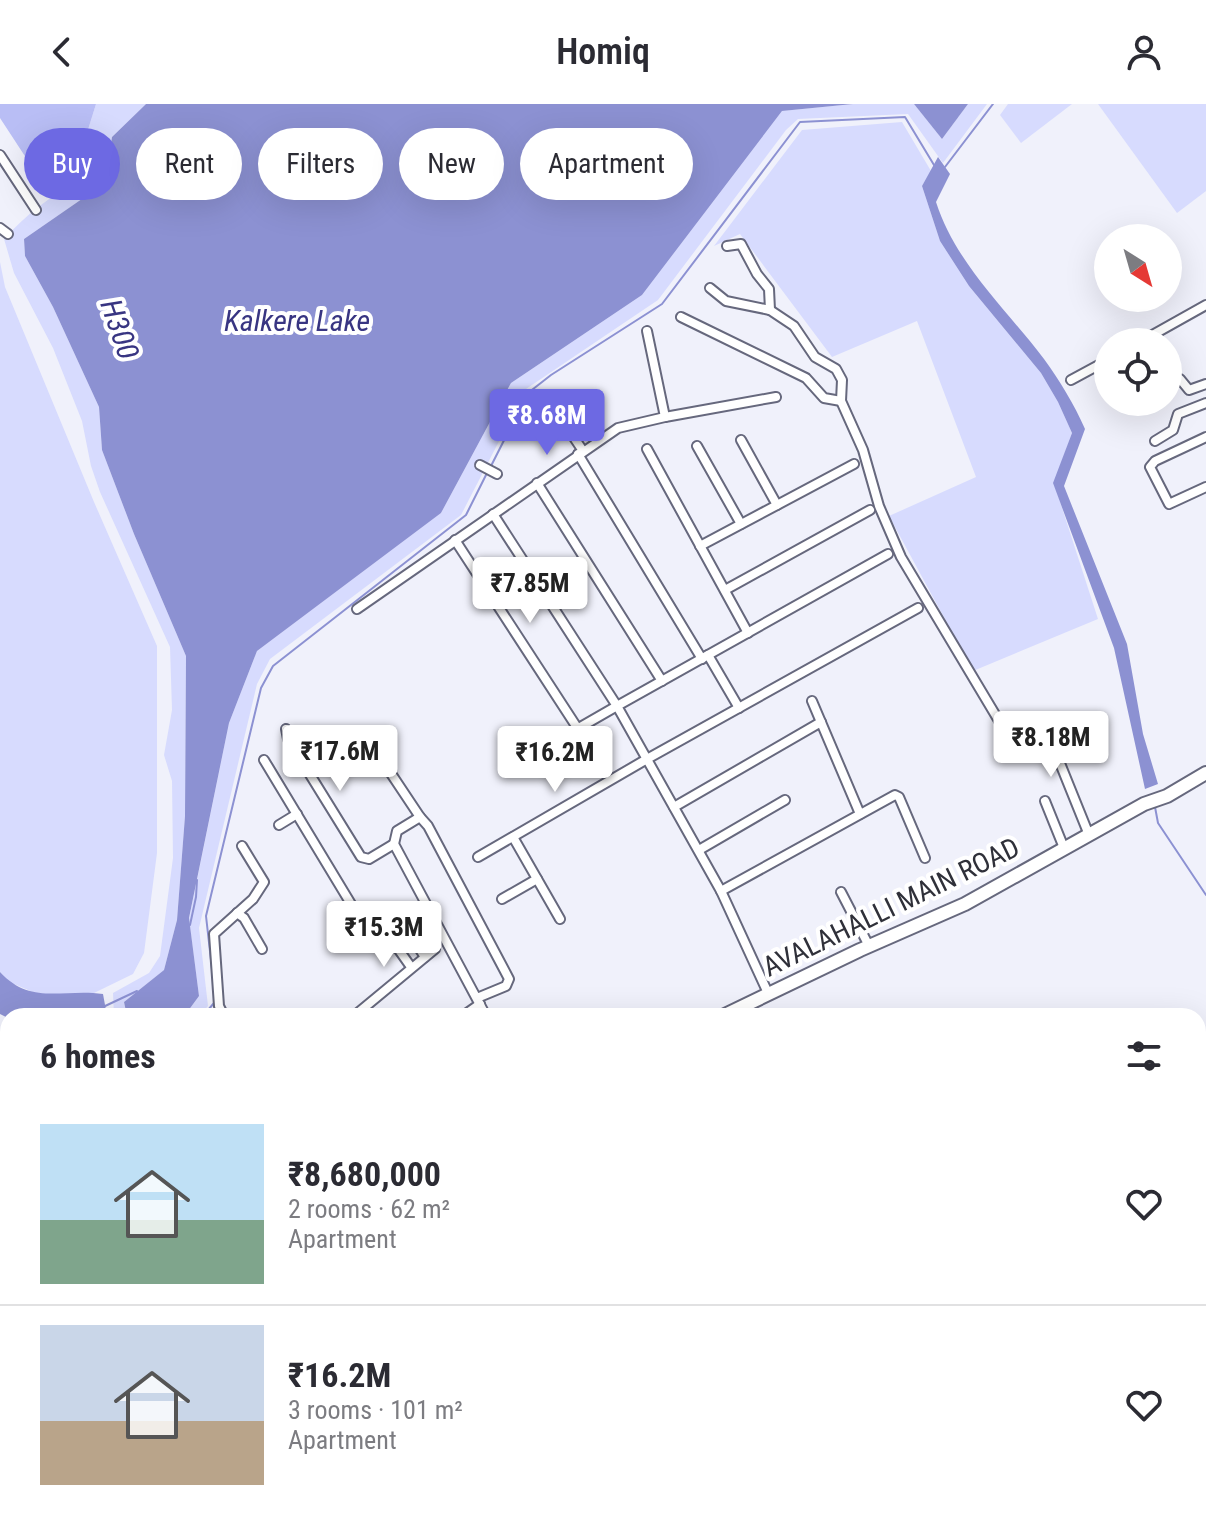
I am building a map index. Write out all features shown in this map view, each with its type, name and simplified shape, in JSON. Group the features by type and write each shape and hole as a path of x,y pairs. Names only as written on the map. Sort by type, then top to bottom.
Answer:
{"main road":[{"name":"AVALAHALLI MAIN ROAD","path":"739,1008 965,904 1206,773"}],"street":[{"path":"0,155 36,210"},
{"path":"727,246 741,244 747,251 757,274 769,289 770,310"},
{"path":"710,288 726,301 770,310 794,326 815,357 836,369 842,380 841,401 863,450 879,506 901,557 1008,736 1034,729 1043,729 1049,736 1089,835"},
{"path":"1165,328 1206,305"},
{"path":"681,317 806,378 824,398 841,401"},
{"path":"647,331 665,417"},
{"path":"1071,380 1094,368"},
{"path":"1182,381 1189,390 1206,384"},
{"path":"357,609 580,453 627,424 776,397"},
{"path":"1155,441 1173,430 1178,414 1206,403"},
{"path":"553,406 739,708"},
{"path":"1206,437 1155,461 1150,467 1169,504 1206,487"},
{"path":"741,440 777,505"},
{"path":"697,446 741,524"},
{"path":"647,449 748,633"},
{"path":"700,546 854,464"},
{"path":"537,483 662,681"},
{"path":"725,590 870,510"},
{"path":"493,514 617,706 721,891 768,993"},
{"path":"455,540 578,729"},
{"path":"537,752 888,554"},
{"path":"478,857 918,608"},
{"path":"812,701 860,814"},
{"path":"674,807 821,722"},
{"path":"286,729 288,739 361,857 369,859 394,844"},
{"path":"378,754 428,826 509,979 506,986 471,1008"},
{"path":"264,760 377,947 394,943 411,967"},
{"path":"721,891 897,795 925,858"},
{"path":"699,850 785,800"},
{"path":"1045,801 1064,848"},
{"path":"279,825 297,814"},
{"path":"420,817 397,831 394,844 482,1008"},
{"path":"513,837 560,919"},
{"path":"220,1008 214,934 258,893 264,882 242,846"},
{"path":"502,899 537,879"},
{"path":"841,892 869,946"},
{"path":"237,913 244,918 262,949"},
{"path":"411,936 425,957"},
{"path":"363,1008 435,949"}],"shaded area":[{"path":"0,104 96,104 89,128 24,128 24,155 0,118"},
{"path":"96,104 146,104 120,129 89,128"},
{"path":"853,104 914,104 942,139 968,104 987,104 943,163 908,114 798,119 786,130 658,300 526,389 461,515 270,659 257,684 199,928 208,1006 190,1008 199,996 189,919 229,723 257,651 441,513 511,383 642,295 782,111"},
{"path":"1008,104 1072,104 1021,143 1000,115"},
{"path":"1098,104 1206,104 1206,191 1177,213"},
{"path":"902,122 931,171 922,186 940,241 969,286 1041,373 1072,433 1054,483 1098,619 973,671 889,516 976,477 917,321 832,357 740,234 714,246 802,130"},
{"path":"48,200 80,200 24,239 25,256 53,307 99,407 102,450 186,656 185,816 177,920 164,970 124,1002 125,1008 114,1008 113,993 149,973 160,956 173,858 172,781 164,755 172,710 170,647 100,492 82,421 53,348 14,273 4,239"},
{"path":"0,262 5,287 157,646 157,853 144,953 133,974 94,993 40,995 9,982 0,972"}],"water":[{"name":"Kalkere Lake","path":"146,104 853,104 782,111 642,295 511,383 441,513 257,651 229,723 189,918 199,996 190,1008 125,1008 124,1002 164,970 177,920 185,816 186,656 102,450 99,407 53,307 25,256 24,239 80,200 120,200 120,129"},
{"path":"914,104 968,104 942,139"},
{"path":"938,157 950,174 936,202 956,246 983,285 1050,367 1085,429 1064,486 1127,644 1143,734 1158,784 1145,789 1114,648 1053,483 1072,433 1041,373 969,286 940,241 922,186"},
{"path":"0,972 24,989 36,992 103,994 106,1008 0,1008"}],"waterway":[{"path":"945,167 993,104"},
{"path":"490,468 528,393 662,304 800,122 905,117 934,165"},
{"path":"213,978 206,916 261,688 273,666 466,515 487,473"},
{"path":"1155,807 1158,823 1206,895"},
{"path":"190,925 197,880"},
{"path":"103,1007 137,991"},
{"path":"210,1008 214,1003"}],"water label":[{"name":"H300","path":"120,329"}]}
